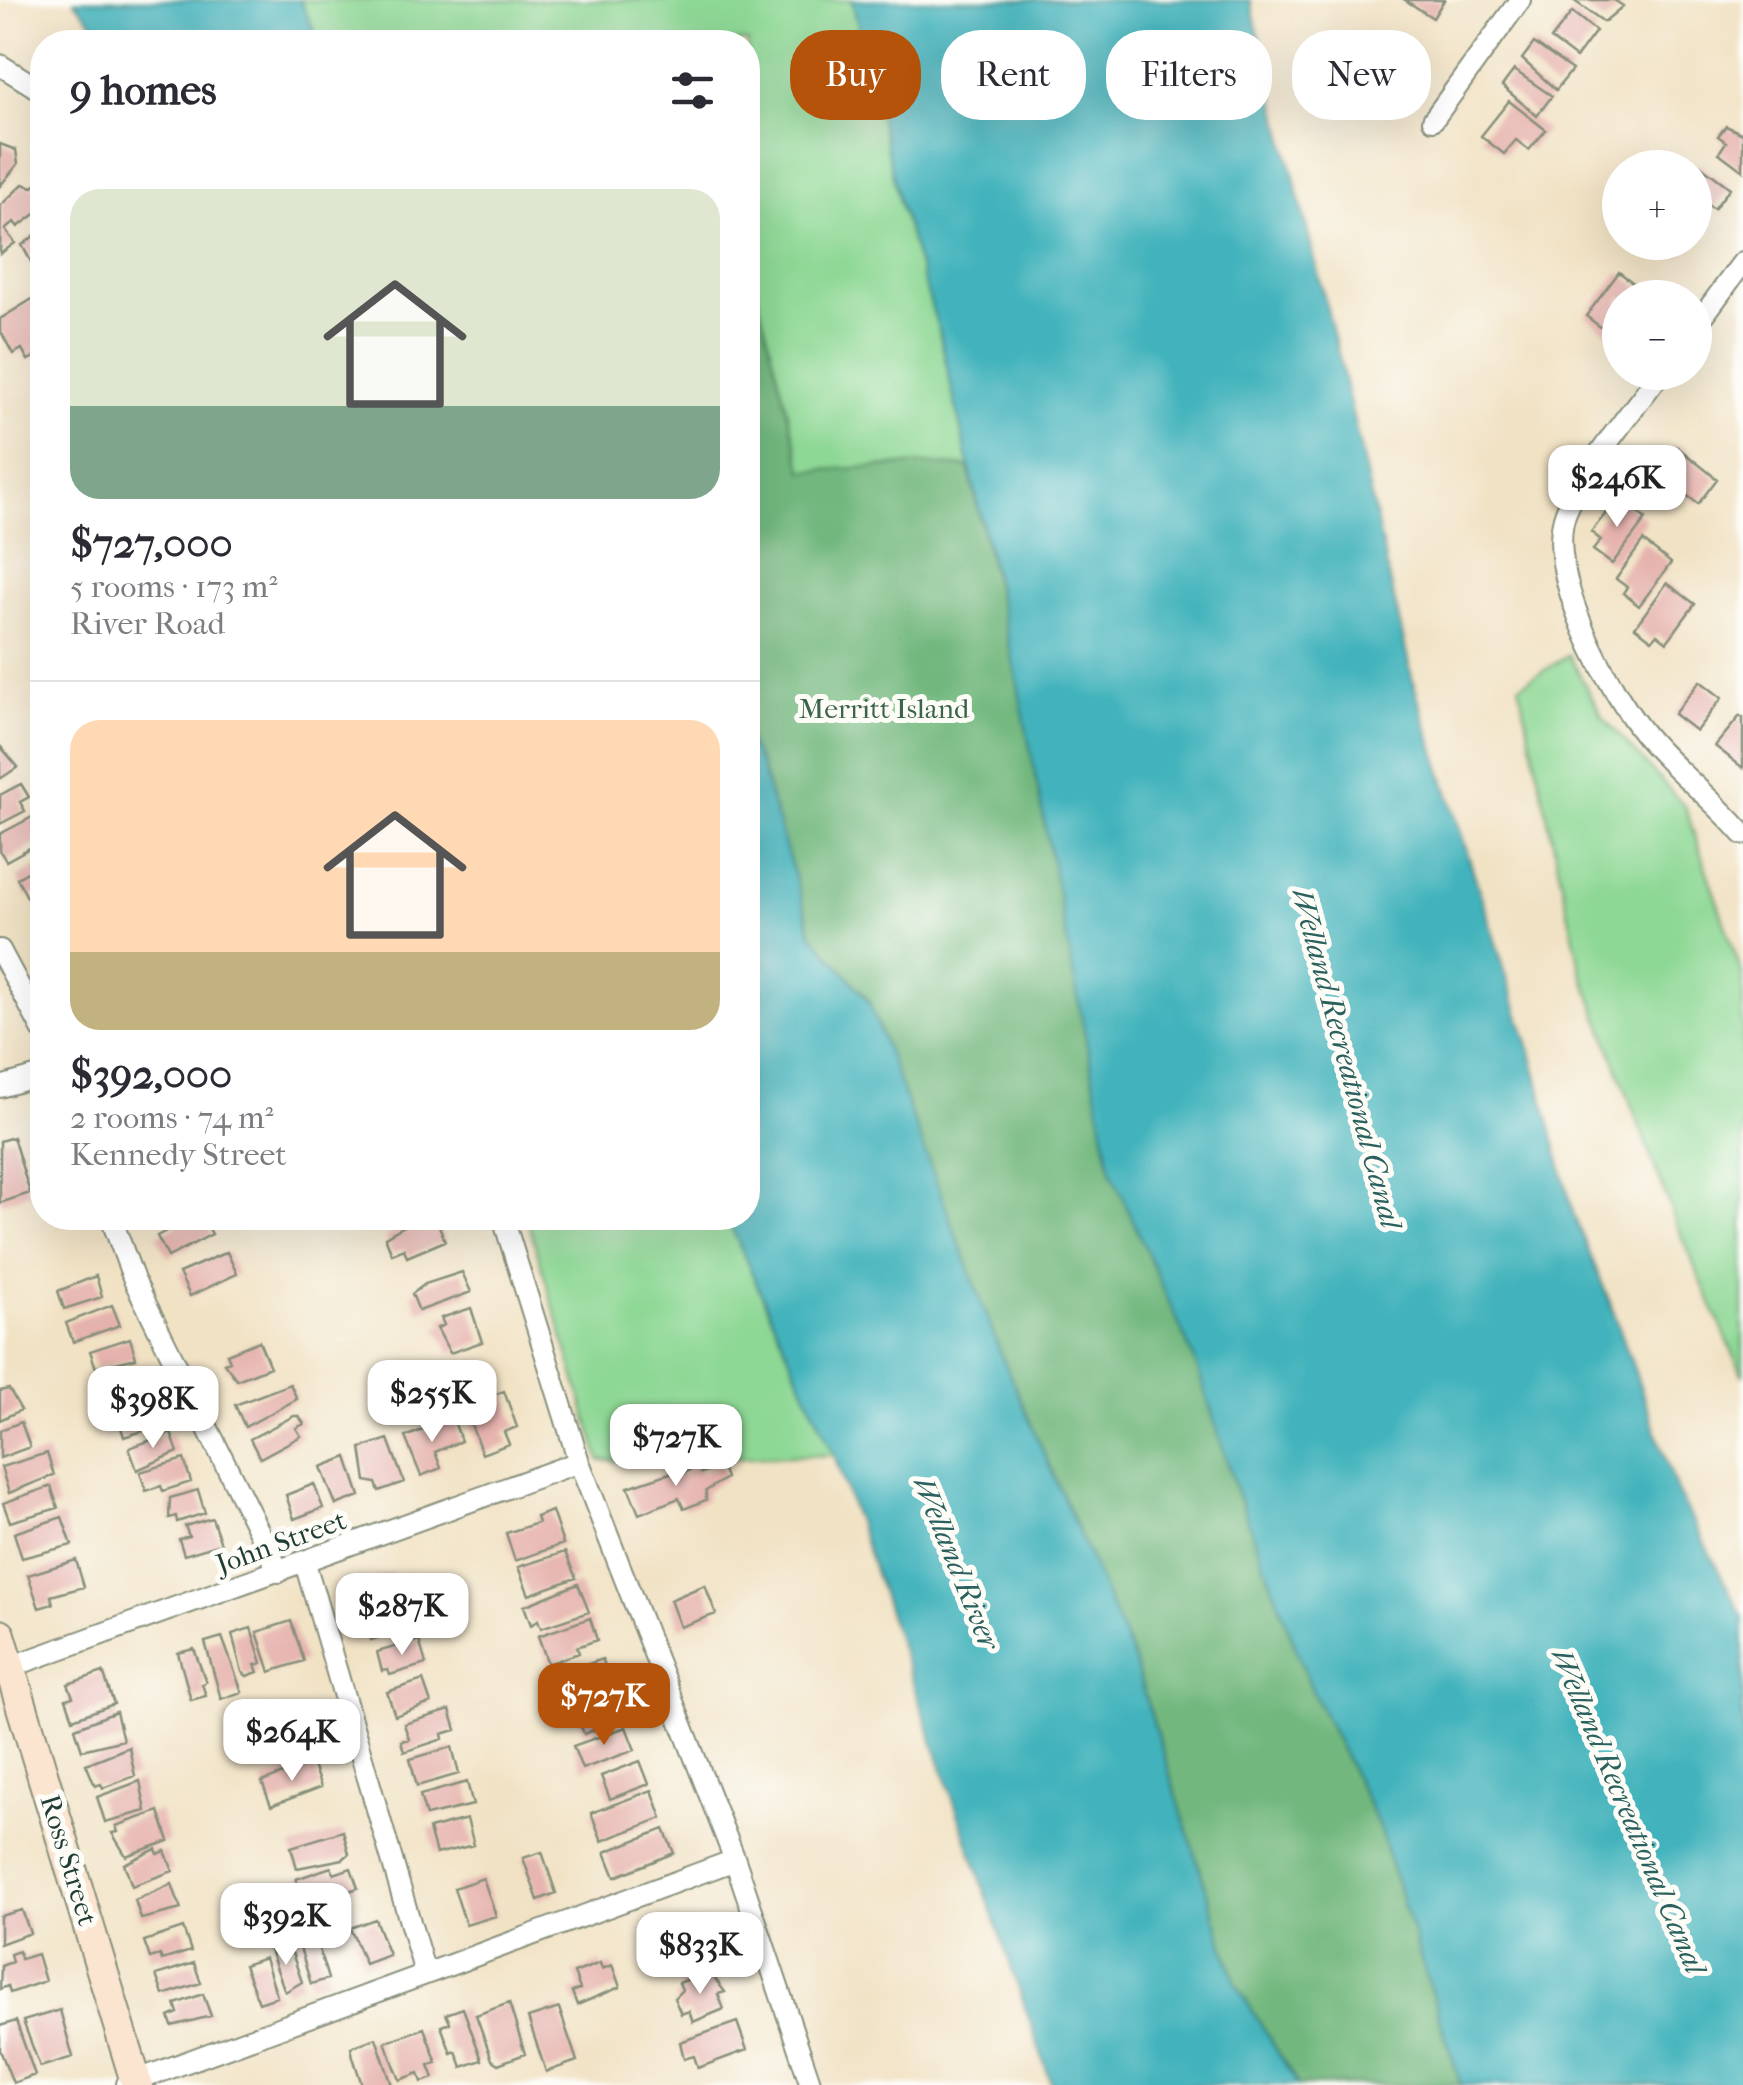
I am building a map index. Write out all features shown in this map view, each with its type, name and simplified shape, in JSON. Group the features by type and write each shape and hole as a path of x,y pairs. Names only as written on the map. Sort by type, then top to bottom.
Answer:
{"street":[{"path":"1432,120 1520,0"},
{"path":"0,65 30,84"},
{"path":"1712,304 1743,262"},
{"path":"1648,390 1572,498 1558,544 1564,579 1625,706 1646,737 1743,834"},
{"path":"0,950 30,1007"},
{"path":"0,1087 30,1078"},
{"path":"115,1230 134,1280 279,1572"},
{"path":"507,1230 579,1462 735,1860 811,2085"},
{"name":"John Street","path":"5,1669 579,1462"},
{"path":"305,1563 425,1973"},
{"name":"Ross Street","path":"0,1635 5,1669 132,2084"},
{"path":"132,2084 735,1860"}],"green space":[{"name":"Merritt Island","path":"300,0 852,0 859,30 790,30 790,120 880,120 899,202 939,331 1016,675 1197,1366 1238,1495 1313,1693 1378,1824 1298,2085 1236,1984 1192,1848 760,770 760,30 314,30"},
{"name":"Merritt Island","path":"760,306 803,471 926,464 968,467 1016,675 1197,1366 1238,1495 1313,1693 1378,1824 1461,2085 1298,2085 1236,1984 1132,1655 1002,1357 868,1000 812,934 761,767"},
{"path":"1569,655 1602,716 1685,807 1743,977 1743,1376 1677,1226 1581,971 1519,686"},
{"path":"531,1230 732,1230 834,1455 600,1461"}],"water":[{"path":"74,0 300,0 314,30 98,30"},
{"name":"Welland Recreational Canal","path":"852,0 1250,0 1257,30 1106,30 1106,120 1272,120 1272,88 1342,369 1413,682 1532,1056 1574,1216 1613,1310 1677,1491 1743,1617 1743,2085 1461,2085 1378,1824 1313,1693 1238,1495 1197,1366 1111,1171 1016,675 939,331 899,202 880,120 921,120 921,30 859,30"},
{"name":"Welland River","path":"760,765 812,934 868,1000 1002,1357 1132,1655 1236,1984 1298,2085 1052,2085 834,1455 732,1230 760,1230"}],"building":[{"path":"1405,0 1444,0 1433,18"},
{"path":"1573,0 1614,0 1623,6 1604,22"},
{"path":"1572,12 1596,31 1576,58 1551,39"},
{"path":"1534,43 1572,70 1556,90 1522,59"},
{"path":"1514,70 1552,96 1537,116 1502,86"},
{"path":"1509,101 1546,130 1529,150 1516,140 1504,154 1481,136"},
{"path":"1726,126 1743,134 1743,171 1719,153 1726,142 1718,136"},
{"path":"0,144 16,150 18,164 0,186"},
{"path":"1712,174 1730,188 1712,208"},
{"path":"23,184 30,186 30,218 18,227 14,222 5,230 15,243 0,254 1,205"},
{"path":"30,239 30,260 22,245"},
{"path":"1619,272 1630,280 1613,280"},
{"path":"1602,295 1602,328 1586,316"},
{"path":"30,300 30,359 22,349 13,354 0,330 0,319"},
{"path":"1677,447 1717,479 1698,504 1657,472"},
{"path":"1618,498 1646,519 1612,564 1593,550 1601,540 1591,532"},
{"path":"1643,541 1671,563 1639,606 1623,593 1627,587 1616,579"},
{"path":"1667,583 1695,604 1667,642 1657,634 1652,640 1635,627"},
{"path":"1700,681 1722,698 1696,731 1674,714"},
{"path":"1740,716 1743,718 1743,768 1715,746"},
{"path":"0,746 18,767 0,779"},
{"path":"21,784 29,797 20,802 25,811 0,824 0,795"},
{"path":"30,818 30,848 6,861 0,851 0,834"},
{"path":"30,871 30,896 27,897 17,878"},
{"path":"13,1137 30,1193 0,1203 0,1141"},
{"path":"168,1230 210,1230 212,1234 168,1257 157,1236"},
{"path":"397,1230 441,1230 445,1241 407,1257 404,1249 392,1254 385,1237"},
{"path":"227,1252 237,1274 190,1296 179,1273"},
{"path":"462,1272 471,1292 419,1311 412,1294 425,1284"},
{"path":"96,1276 102,1297 64,1309 58,1291"},
{"path":"112,1305 120,1325 73,1342 66,1323"},
{"path":"471,1308 482,1342 450,1353 437,1328 444,1325 441,1318"},
{"path":"130,1338 136,1358 96,1368 90,1351"},
{"path":"259,1341 270,1367 237,1380 224,1363 230,1361 227,1354"},
{"path":"476,1361 486,1391 442,1406 428,1381"},
{"path":"290,1384 297,1399 245,1427 235,1405"},
{"path":"9,1389 21,1410 0,1420 0,1391"},
{"path":"504,1391 517,1427 504,1432 509,1444 482,1454 467,1414 491,1405 488,1397"},
{"path":"159,1401 166,1424 124,1437 117,1415"},
{"path":"299,1416 304,1424 296,1428 301,1436 260,1458 250,1439"},
{"path":"453,1418 461,1441 435,1452 441,1468 421,1476 405,1437"},
{"path":"21,1422 30,1447 0,1458 0,1430"},
{"path":"171,1433 178,1452 137,1470 129,1448"},
{"path":"388,1439 404,1482 379,1491 376,1483 366,1481 361,1448"},
{"path":"47,1453 54,1475 9,1493 1,1467"},
{"path":"347,1457 360,1496 336,1505 321,1467"},
{"path":"184,1459 191,1482 163,1491 161,1486 146,1491 140,1472"},
{"path":"698,1465 701,1473 721,1465 726,1478 706,1491 706,1500 684,1509 679,1498 639,1514 628,1487 676,1471 678,1477"},
{"path":"314,1484 323,1508 294,1519 286,1495"},
{"path":"51,1486 58,1508 10,1522 3,1503"},
{"path":"198,1490 205,1513 177,1522 176,1516 169,1518 170,1498"},
{"path":"552,1511 563,1544 515,1561 506,1533 538,1523 536,1517"},
{"path":"62,1517 72,1545 22,1558 14,1533"},
{"path":"212,1518 221,1544 184,1555 179,1539 189,1536 185,1526"},
{"path":"565,1552 576,1578 529,1595 518,1567"},
{"path":"76,1560 84,1587 51,1596 53,1604 39,1608 28,1575"},
{"path":"391,1573 396,1590 412,1586 416,1600 402,1605 410,1628 371,1640 358,1598 378,1592 374,1578"},
{"path":"578,1584 589,1612 541,1628 538,1620 531,1625 524,1606"},
{"path":"705,1585 716,1614 680,1627 670,1600"},
{"path":"590,1618 597,1640 577,1647 579,1653 548,1664 538,1636"},
{"path":"291,1621 304,1661 270,1672 257,1632"},
{"path":"251,1628 262,1663 255,1665 258,1672 247,1676 242,1672 232,1634"},
{"path":"222,1637 242,1692 221,1699 205,1642"},
{"path":"419,1640 426,1664 390,1675 388,1670 382,1671 377,1652"},
{"path":"194,1649 206,1682 202,1684 206,1696 191,1700 178,1653"},
{"path":"602,1659 613,1682 571,1698 568,1688 555,1692 550,1678"},
{"path":"103,1672 114,1704 73,1719 66,1699 73,1697 68,1684"},
{"path":"423,1680 431,1703 395,1716 387,1692"},
{"path":"616,1695 625,1718 584,1734 575,1710"},
{"path":"450,1710 456,1730 442,1734 443,1739 404,1752 401,1741 409,1739 404,1724"},
{"path":"116,1712 123,1740 82,1750 75,1728"},
{"path":"302,1722 311,1748 273,1762 263,1736"},
{"path":"626,1727 635,1750 582,1769 573,1746"},
{"path":"129,1747 135,1776 103,1788 101,1784 95,1786 86,1764"},
{"path":"452,1747 459,1774 417,1786 410,1759"},
{"path":"640,1761 649,1784 610,1799 601,1776"},
{"path":"312,1763 321,1787 271,1806 262,1782"},
{"path":"140,1781 146,1811 105,1822 97,1797"},
{"path":"467,1782 473,1805 426,1816 420,1795"},
{"path":"652,1790 662,1818 602,1841 591,1813"},
{"path":"159,1811 169,1841 126,1856 112,1833 118,1832 116,1826"},
{"path":"467,1819 474,1845 436,1854 429,1829"},
{"path":"664,1829 674,1853 615,1877 605,1852"},
{"path":"343,1831 349,1854 343,1859 297,1868 291,1847"},
{"path":"156,1849 158,1854 165,1851 173,1871 132,1886 124,1864"},
{"path":"542,1852 556,1893 538,1900 523,1858"},
{"path":"331,1867 334,1874 351,1868 358,1888 305,1906 296,1879"},
{"path":"483,1878 496,1916 466,1925 454,1888"},
{"path":"172,1884 181,1909 141,1919 135,1900"},
{"path":"22,1910 30,1933 0,1944 0,1916"},
{"path":"375,1919 389,1955 365,1964 350,1928"},
{"path":"312,1926 328,1979 311,1984 295,1931"},
{"path":"183,1928 191,1951 162,1960 160,1955 150,1958 144,1941"},
{"path":"692,1931 703,1958 666,1972 656,1945"},
{"path":"284,1945 287,1955 292,1953 302,1982 285,1992 270,1950"},
{"path":"19,1951 21,1959 37,1954 45,1981 10,1993 8,1986 0,1989 1,1966 12,1962 10,1954"},
{"path":"265,1958 277,1997 259,2003 244,1965"},
{"path":"194,1963 201,1983 163,1995 156,1975"},
{"path":"600,1963 602,1969 612,1965 620,1987 577,2005 572,1992 580,1989 574,1973"},
{"path":"709,1971 725,1992 718,1994 724,2009 693,2022 689,2011 681,2014 674,1998 682,1990 679,1983"},
{"path":"203,1994 211,2016 172,2026 169,2017 178,2013 175,2004"},
{"path":"509,2003 525,2054 498,2064 492,2060 476,2015"},
{"path":"463,2008 482,2060 462,2067 456,2051 451,2053 441,2026 450,2023 446,2014"},
{"path":"559,2008 577,2061 546,2072 528,2018"},
{"path":"60,2010 73,2057 40,2067 23,2021"},
{"path":"16,2021 35,2075 13,2083 0,2050 0,2026"},
{"path":"737,2022 747,2050 698,2068 694,2056 684,2059 680,2042"},
{"path":"424,2028 437,2063 429,2065 434,2078 422,2082 419,2073 400,2080 385,2042"},
{"path":"376,2038 392,2085 362,2085 351,2047"}]}
